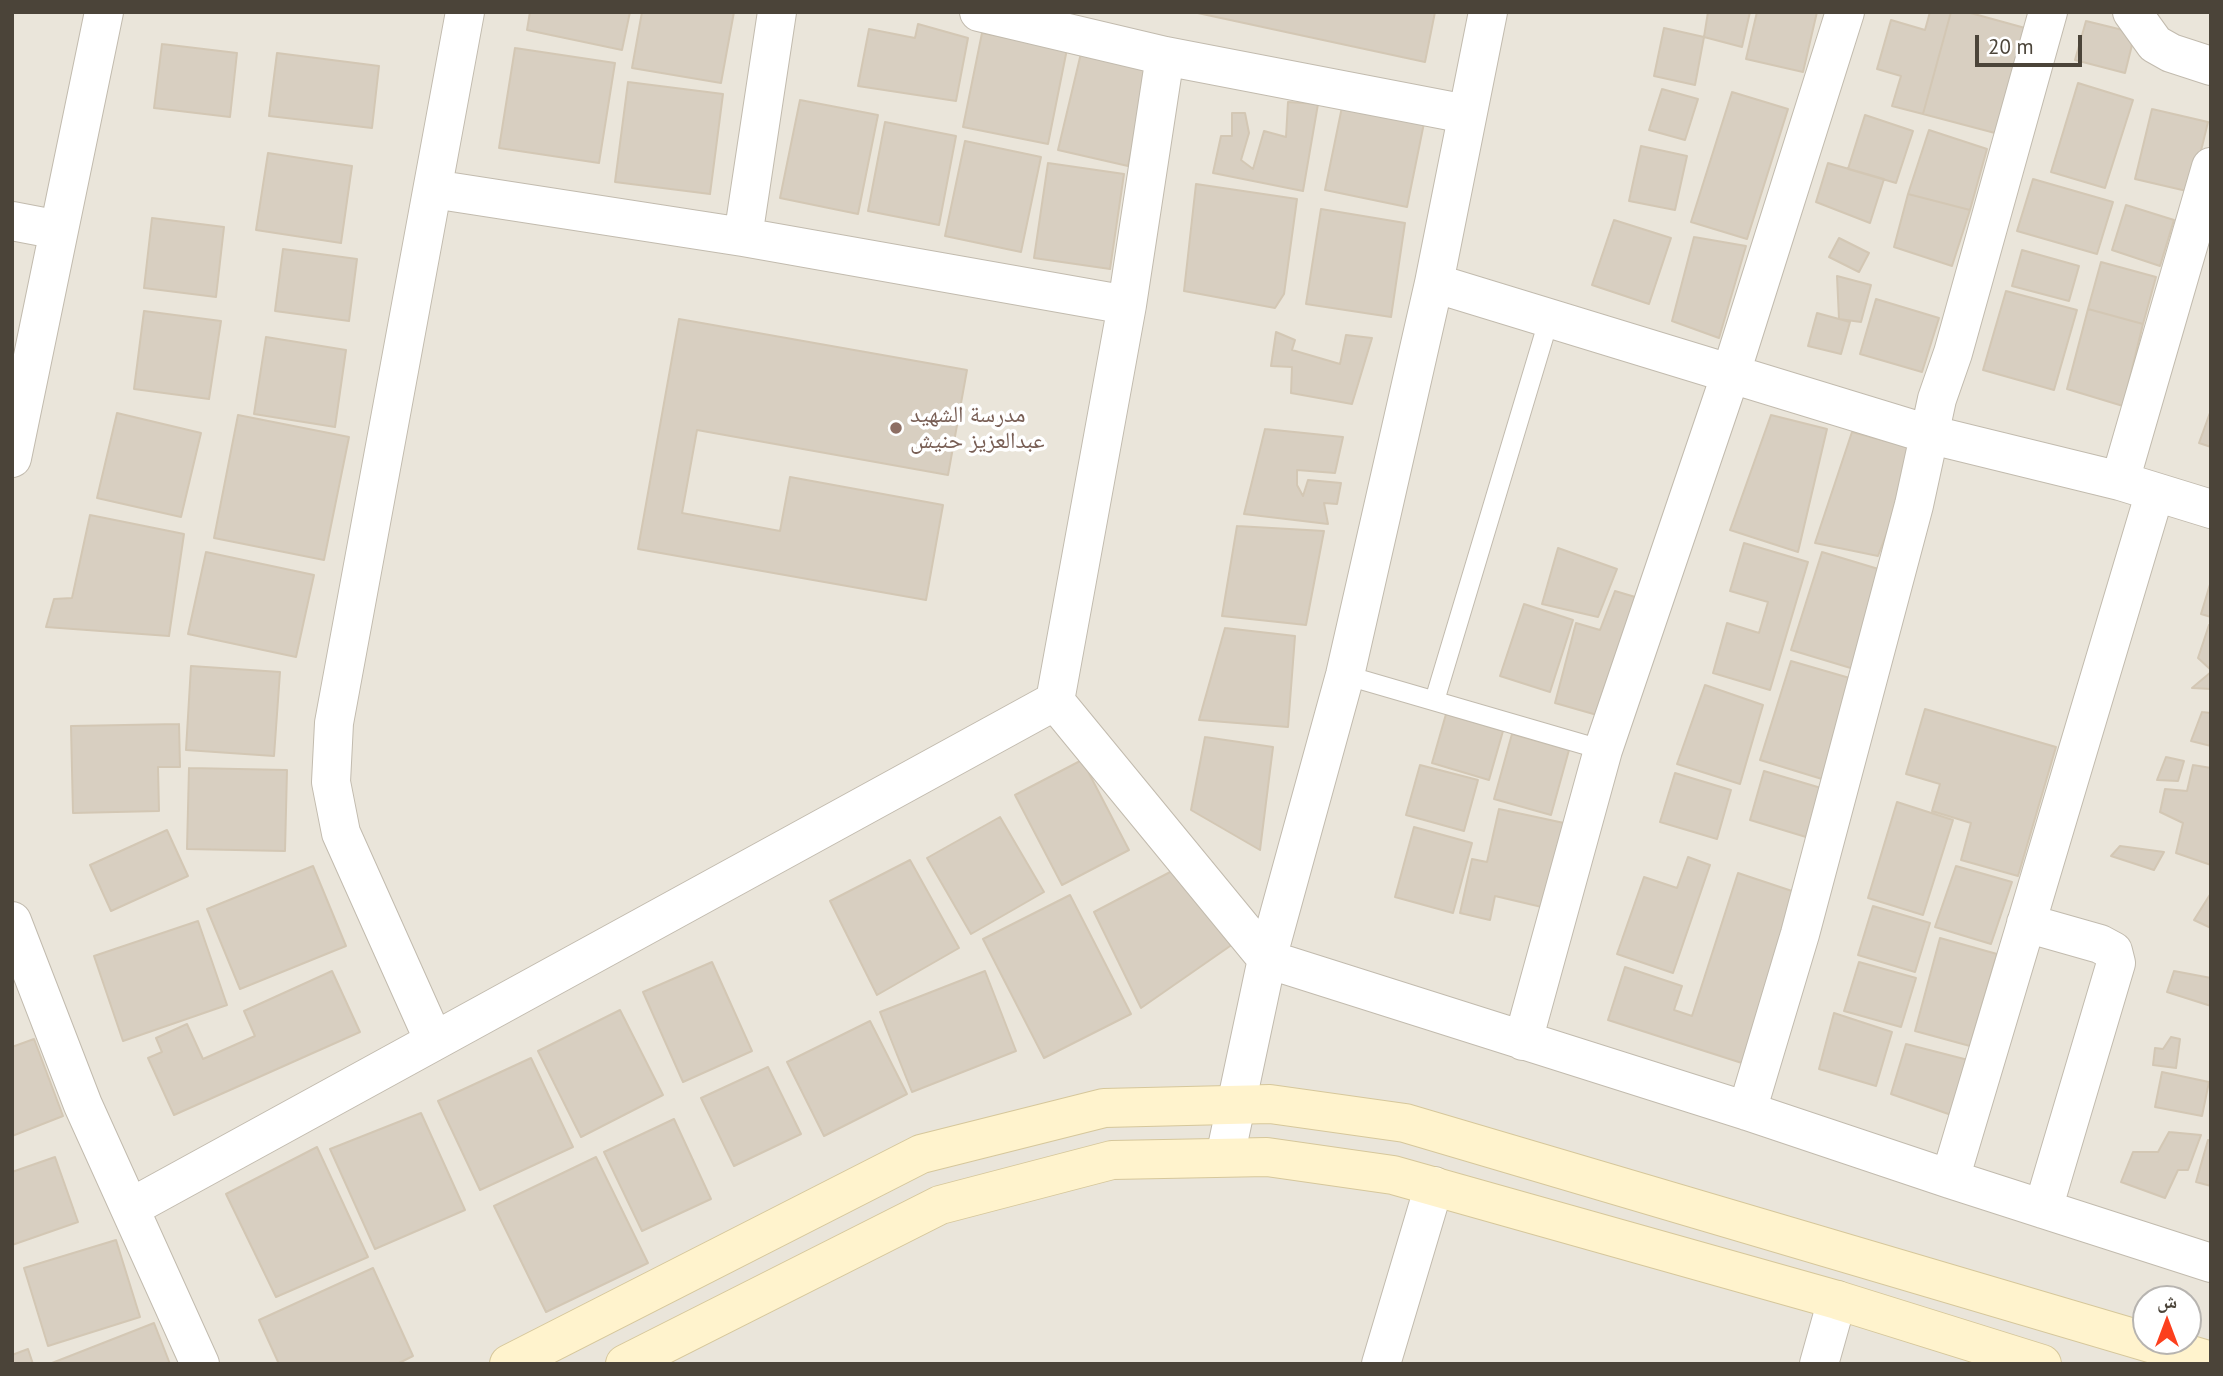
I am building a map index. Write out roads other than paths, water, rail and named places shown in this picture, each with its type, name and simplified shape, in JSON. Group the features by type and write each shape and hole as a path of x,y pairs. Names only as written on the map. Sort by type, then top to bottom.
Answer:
{"street":[{"path":"12,458 104,12"},
{"path":"743,237 777,12"},
{"path":"979,12 1165,56 1466,114"},
{"path":"1225,1157 1267,959 1345,675 1434,284 1488,12"},
{"path":"1523,1041 1603,750 1731,373 1845,12"},
{"path":"1747,1111 1800,934 1914,505 1928,434 2048,12"},
{"path":"2132,12 2155,44 2171,53 2211,66"},
{"path":"434,1041 341,833 331,782 334,723 433,189 455,14"},
{"path":"1165,56 1127,305 1055,701 1267,959 1747,1111 2211,1263"},
{"path":"1950,1179 2026,923 2137,487 2211,167"},
{"path":"433,189 743,237 1127,305"},
{"path":"12,221 59,230"},
{"path":"1434,284 1928,434 2137,487 2211,509"},
{"path":"130,1208 1055,701"},
{"path":"12,921 83,1105 200,1364"},
{"path":"2026,923 2100,944 2113,951 2116,963 2043,1209"},
{"path":"509,1364 921,1154 1104,1108 1236,1104 1270,1104 1405,1122 2211,1361"},
{"path":"625,1364 940,1205 1112,1160 1225,1157 1267,1157 1393,1175 1837,1300 2042,1364"},
{"path":"1381,1364 1434,1186"},
{"path":"1819,1364 1837,1300"}],"lane":[{"path":"1435,699 1549,319"},
{"path":"1345,675 1603,750"}],"place":[{"name":"مدرسة الشهيد عبدالعزيز حنيش","path":"896,428"}]}
